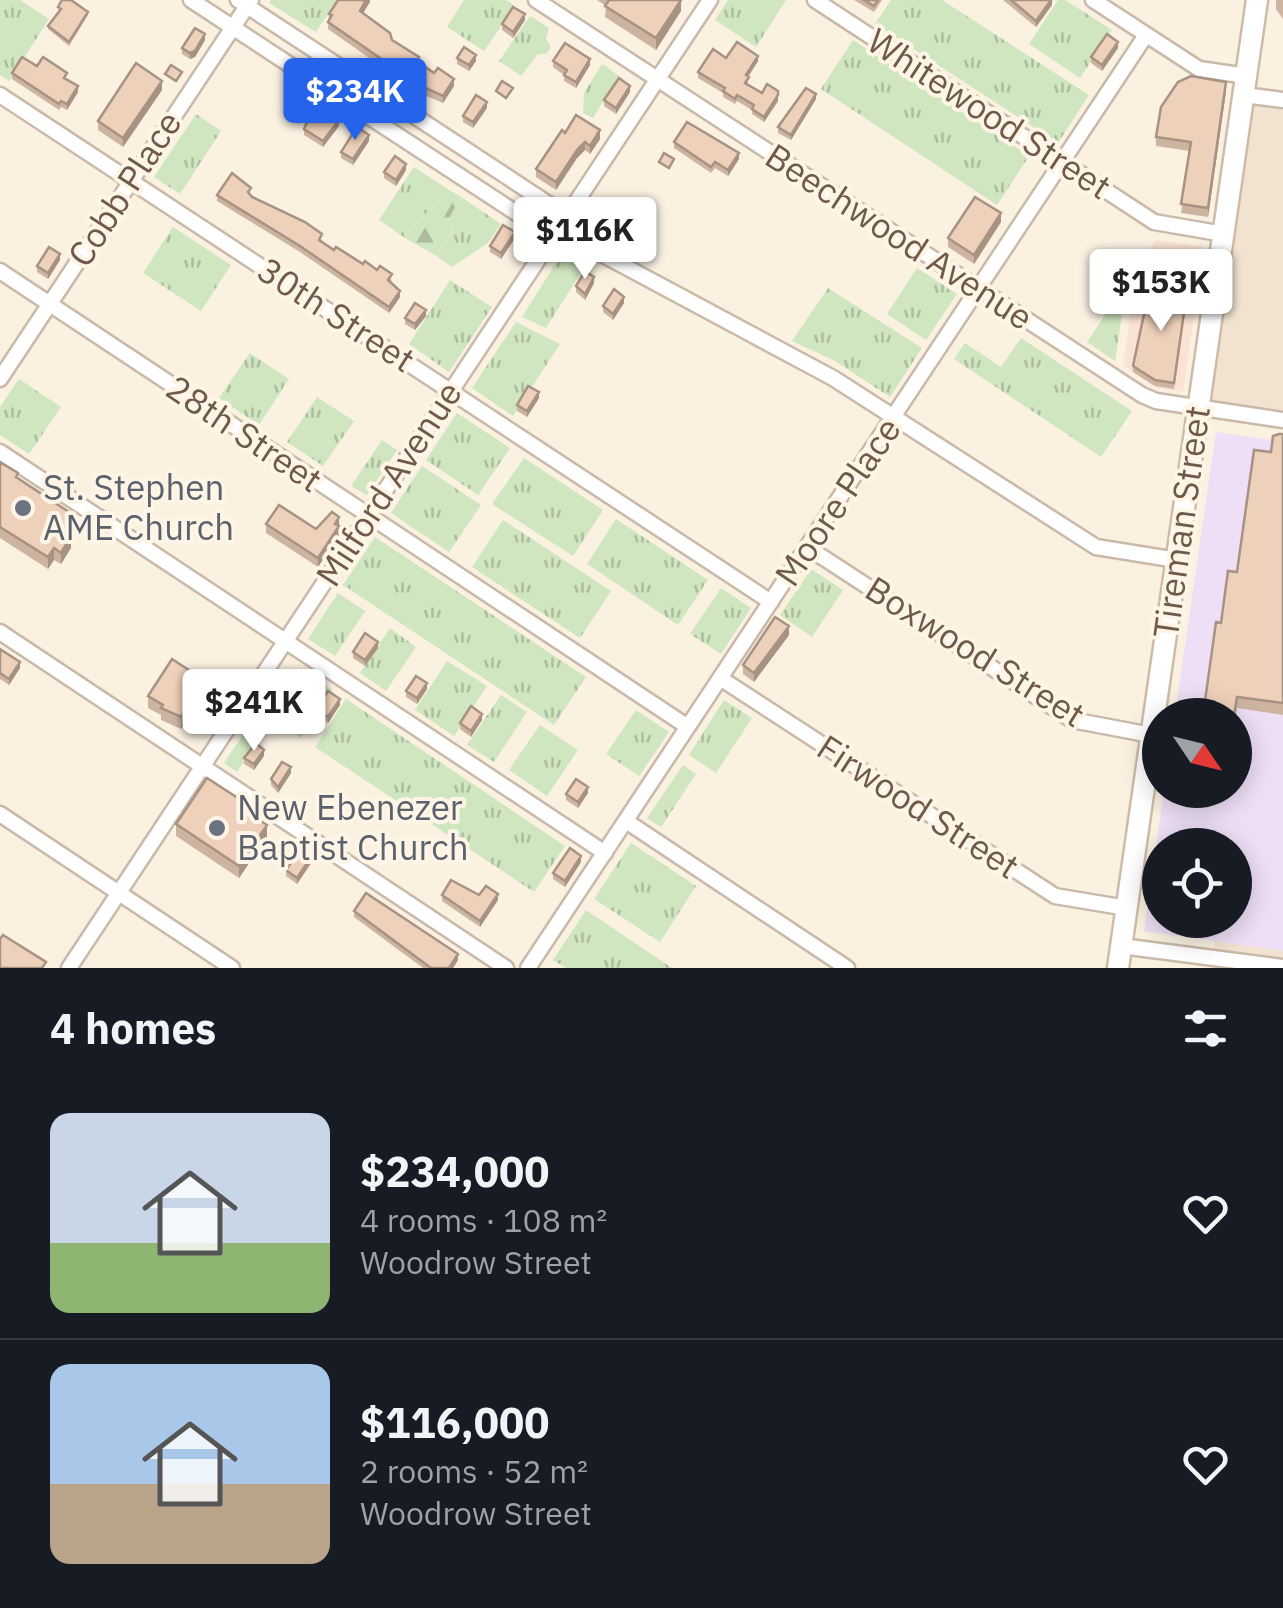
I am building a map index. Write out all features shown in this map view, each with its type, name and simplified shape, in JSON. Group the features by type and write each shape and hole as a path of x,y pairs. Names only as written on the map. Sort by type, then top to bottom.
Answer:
{"street":[{"path":"191,0 536,226 559,227"},
{"name":"Beechwood Avenue","path":"536,0 1142,395 1156,401 1283,420"},
{"name":"Milford Avenue","path":"68,968 710,0"},
{"name":"Whitewood Street","path":"815,0 1160,224 1224,234"},
{"path":"1094,0 1199,69 1283,100"},
{"name":"Tireman Street","path":"1157,698 1257,0"},
{"path":"245,2 550,205 559,227 574,240 833,378 1096,548 1177,560"},
{"name":"Cobb Place","path":"0,378 233,27 245,2"},
{"name":"Moore Place","path":"528,968 1146,35"},
{"name":"30th Street","path":"0,96 771,602"},
{"name":"28th Street","path":"0,271 688,727"},
{"path":"0,452 605,853"},
{"name":"Boxwood Street","path":"807,548 1072,720 1142,733"},
{"path":"0,632 506,968"},
{"name":"Firwood Street","path":"720,678 1055,896 1127,908"},
{"name":"Tireman Street","path":"1120,957 1142,804"},
{"path":"0,814 232,968"},
{"path":"626,821 848,968"},
{"path":"1120,957 1283,966"}],"shaded area":[{"path":"1254,105 1283,110 1283,414 1211,404"},
{"path":"1156,240 1204,247 1183,392 1156,388 1123,365 1138,266"},
{"path":"1216,432 1283,442 1283,951 1193,938 1252,938 1252,828 1159,828 1161,808 1252,808 1252,698 1177,698"},
{"path":"1215,941 1283,951 1283,968 1210,968"}],"green space":[{"path":"0,0 20,0 49,19 9,81 0,75"},
{"path":"337,0 316,32 269,3"},
{"path":"464,0 506,0 515,6 484,51 447,27"},
{"path":"728,0 786,0 756,47 715,20"},
{"path":"891,0 942,0 1089,95 1058,143 875,24"},
{"path":"1058,0 1065,0 1112,30 1080,78 1029,44"},
{"path":"530,16 549,28 546,39 551,47 547,53 537,55 521,76 499,61"},
{"path":"853,40 1029,156 997,205 821,89"},
{"path":"602,64 619,76 593,118 583,113 584,93"},
{"path":"196,114 221,131 180,194 154,177"},
{"path":"414,167 449,190 405,238 379,220"},
{"path":"449,190 461,197 449,218 452,232 435,255 405,238"},
{"path":"461,197 501,224 488,243 452,267 435,255 452,233 449,218"},
{"path":"173,227 231,265 201,311 143,273"},
{"path":"564,250 587,263 546,328 522,317"},
{"path":"917,268 957,294 926,340 887,314"},
{"path":"450,280 492,307 449,372 409,344"},
{"path":"828,288 922,348 890,397 835,361 792,341"},
{"path":"1118,296 1124,301 1115,361 1087,342"},
{"path":"516,322 560,344 513,416 472,388"},
{"path":"1021,338 1132,411 1101,457 954,359 965,343 1001,367"},
{"path":"250,353 289,379 259,425 219,398"},
{"path":"19,379 61,407 29,454 0,435 0,407"},
{"path":"317,397 354,421 323,466 287,442"},
{"path":"457,413 510,448 478,495 426,460"},
{"path":"382,440 397,450 367,495 351,486"},
{"path":"524,458 603,510 573,556 492,504"},
{"path":"422,466 481,505 449,552 391,513"},
{"path":"616,519 708,580 678,625 587,564"},
{"path":"503,520 611,591 580,638 472,567"},
{"path":"375,537 586,677 554,725 343,585"},
{"path":"811,569 843,590 812,637 780,615"},
{"path":"721,588 751,608 721,654 690,634"},
{"path":"338,593 365,611 335,656 308,639"},
{"path":"390,628 416,647 386,691 360,673"},
{"path":"447,661 487,686 454,736 415,710"},
{"path":"304,672 332,690 301,738 272,719"},
{"path":"501,695 527,712 494,762 467,745"},
{"path":"346,699 565,846 534,892 315,747"},
{"path":"724,700 752,718 716,773 689,755"},
{"path":"636,710 669,732 639,776 606,754"},
{"path":"255,717 268,726 237,772 224,763"},
{"path":"540,725 578,750 547,796 509,770"},
{"path":"683,765 696,774 661,827 647,818"},
{"path":"631,843 696,886 660,942 594,899"},
{"path":"586,910 672,968 566,968 553,960"}],"building":[{"path":"62,0 71,0 88,12 69,42 48,26 61,9 58,7"},
{"path":"338,0 366,0 360,11 390,33 392,40 419,57 417,61 434,73 438,68 454,79 443,96 419,85 328,22"},
{"path":"609,0 681,0 656,38 605,6"},
{"path":"1011,0 1051,0 1036,21"},
{"path":"513,7 525,14 513,32 502,24"},
{"path":"195,28 205,34 190,53 182,48"},
{"path":"1107,34 1118,42 1102,65 1091,57"},
{"path":"737,42 758,56 745,83 762,93 767,84 778,91 764,117 752,109 754,105 737,95 735,99 698,72 713,49 726,58"},
{"path":"565,43 590,59 576,82 553,61"},
{"path":"464,47 476,55 469,65 457,58"},
{"path":"22,57 37,66 43,57 67,73 64,78 78,86 67,104 59,104 12,73"},
{"path":"136,63 162,81 123,138 98,121"},
{"path":"171,65 182,72 176,81 165,74"},
{"path":"1191,76 1226,82 1208,208 1181,204 1191,142 1156,137 1161,107 1178,82"},
{"path":"619,78 630,86 616,108 604,100"},
{"path":"502,81 513,88 506,98 496,91"},
{"path":"806,88 816,94 791,135 778,127"},
{"path":"302,95 339,120 323,141 304,129 309,117 294,107"},
{"path":"476,95 487,102 473,122 463,116"},
{"path":"576,115 600,130 590,146 585,142 577,150 556,182 536,169"},
{"path":"687,122 739,153 728,170 715,162 711,167 674,142"},
{"path":"357,127 369,135 353,159 341,152"},
{"path":"664,153 674,159 669,168 659,162"},
{"path":"395,156 406,164 396,180 384,172"},
{"path":"232,173 251,188 248,192 252,197 305,222 322,234 319,240 334,250 336,247 363,264 365,261 377,270 380,266 392,274 388,280 400,291 389,307 217,195"},
{"path":"975,197 1001,213 974,255 948,238"},
{"path":"612,204 624,213 628,207 640,214 637,219 651,228 639,246 601,220"},
{"path":"503,225 515,232 501,253 490,246"},
{"path":"49,247 60,254 48,273 37,266"},
{"path":"585,271 594,277 585,294 576,286"},
{"path":"1150,286 1187,291 1174,383 1155,380 1133,366"},
{"path":"614,289 624,297 613,314 603,306"},
{"path":"415,303 426,310 415,324 405,318"},
{"path":"528,386 539,392 527,411 517,405"},
{"path":"1283,434 1283,703 1237,697 1205,698 1228,571 1237,572 1254,450 1271,452 1273,436"},
{"name":"St. Stephen AME Church","path":"0,462 75,516 64,532 71,536 61,553 54,548 48,557 0,527"},
{"path":"279,505 316,529 332,512 339,517 335,524 339,526 318,558 266,524"},
{"path":"775,617 789,626 754,673 743,665"},
{"path":"365,633 378,642 365,660 353,652"},
{"path":"0,649 20,662 9,679 0,673"},
{"path":"172,659 204,680 181,717 161,708 163,705 148,696"},
{"path":"416,676 427,683 417,698 406,691"},
{"path":"328,691 340,699 328,717 316,709"},
{"path":"471,706 482,714 471,731 460,723"},
{"path":"256,743 264,750 254,764 244,758"},
{"path":"282,762 291,767 278,787 271,779"},
{"name":"New Ebenezer Baptist Church","path":"207,778 244,802 241,808 267,825 239,866 176,824"},
{"path":"576,779 588,787 578,802 566,794"},
{"path":"570,848 581,856 565,881 553,873"},
{"path":"299,850 311,857 297,878 286,870"},
{"path":"451,880 479,895 486,886 498,894 480,921 442,895"},
{"path":"366,893 458,954 449,968 431,968 354,911"},
{"path":"3,935 46,962 42,968 0,968"}],"place":[{"name":"St. Stephen AME Church","path":"23,508"},
{"name":"New Ebenezer Baptist Church","path":"217,828"}]}
